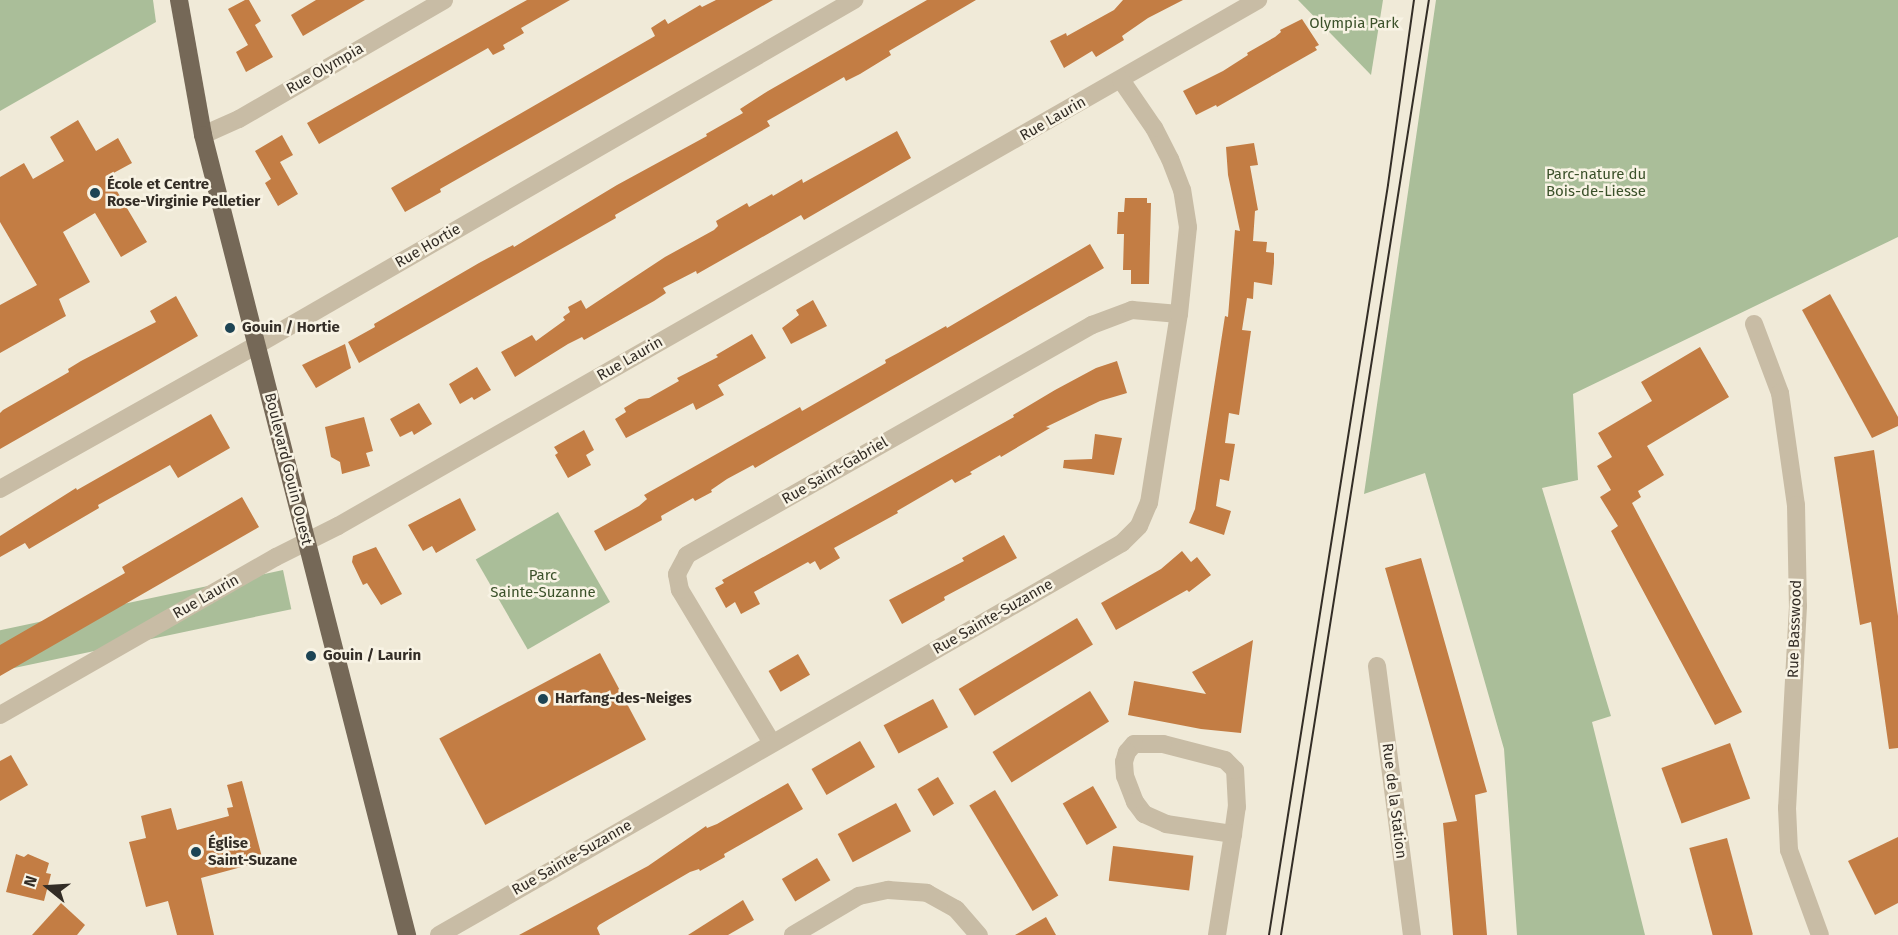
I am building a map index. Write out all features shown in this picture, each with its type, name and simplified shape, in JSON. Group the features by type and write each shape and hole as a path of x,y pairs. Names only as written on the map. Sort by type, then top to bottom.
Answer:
{"main road":[{"name":"Boulevard Gouin Ouest","path":"179,0 203,135 407,935"}],"street":[{"name":"Rue Olympia","path":"203,135 238,119 444,0"},
{"name":"Rue Hortie","path":"0,489 256,345 854,0"},
{"name":"Rue Laurin","path":"0,715 1121,80 1258,0"},
{"name":"Rue Sainte-Suzanne","path":"439,935 1122,543 1139,526 1149,503 1179,314 1188,227 1182,190 1170,159 1154,128 1121,80"},
{"name":"Rue Saint-Gabriel","path":"772,743 680,590 677,574 687,555 1092,325 1132,310 1179,314"},
{"name":"Rue Basswood","path":"1754,324 1780,393 1796,505 1798,606 1786,789 1789,850 1820,935"},
{"name":"Rue de la Station","path":"1377,666 1412,935"},
{"path":"1217,935 1233,834 1237,786 1234,770 1224,760 1195,750 1144,742 1134,744 1127,752 1124,762 1125,776 1135,802 1144,814 1166,824 1233,834"},
{"path":"793,935 859,896 888,890 927,893 956,909 979,935"}],"green space":[{"path":"0,0 153,0 156,22 0,111"},
{"name":"Olympia Park","path":"1298,0 1383,0 1371,75"},
{"name":"Parc-nature du Bois-de-Liesse","path":"1436,0 1898,0 1898,237 1573,394 1578,480 1542,488 1611,716 1592,722 1645,935 1517,935 1504,749 1425,473 1364,494"},
{"name":"Parc Sainte-Suzanne","path":"558,512 610,602 528,650 476,560"},
{"path":"283,570 291,609 0,671 0,630"}],"building":[{"path":"249,0 261,21 255,25 273,57 246,72 236,52 248,45 228,9"},
{"path":"316,0 365,0 303,36 291,15"},
{"path":"527,0 570,0 521,28 524,33 503,45 505,49 493,55 488,48 319,144 307,123"},
{"path":"716,0 773,0 440,189 441,192 405,212 391,188 655,36 651,28 665,19 668,24 700,5 702,7"},
{"path":"927,0 976,0 889,51 891,55 860,74 846,81 844,77 767,121 770,126 615,215 616,218 359,363 348,342 375,327 374,324 707,136 706,134 743,113 740,109 768,91"},
{"path":"1123,0 1183,0 1148,18 1122,36 1124,40 1096,57 1092,51 1064,68 1050,41 1066,33 1067,36 1114,10"},
{"path":"1302,19 1319,45 1315,47 1317,50 1217,107 1216,105 1196,115 1183,91 1223,71 1248,55 1247,53 1275,37 1281,32 1280,30"},
{"path":"78,120 96,151 118,138 132,163 108,176 147,242 121,257 95,213 63,232 90,282 59,299 66,316 0,353 0,305 37,285 0,222 0,177 24,163 33,179 64,161 50,137"},
{"path":"897,131 911,158 804,220 801,215 697,274 696,271 663,288 666,293 654,301 584,340 582,337 568,344 515,377 501,352 532,335 536,341 565,320 563,317 570,312 568,307 581,300 586,309 665,257 714,230 718,226 716,221 747,203 749,207 802,179 803,183"},
{"path":"282,135 293,155 280,162 298,194 278,206 265,183 271,179 255,151"},
{"path":"1254,143 1258,165 1250,166 1258,210 1255,211 1253,241 1267,242 1266,252 1274,253 1274,263 1272,285 1254,282 1253,299 1247,298 1242,330 1251,331 1239,415 1229,413 1225,443 1235,444 1229,481 1220,479 1216,506 1231,511 1224,535 1189,523 1195,509 1225,316 1228,317 1235,230 1240,231 1228,175 1226,147"},
{"path":"1125,198 1147,198 1147,203 1151,203 1149,284 1131,284 1131,270 1123,270 1124,234 1117,234 1118,212 1124,212"},
{"path":"1090,244 1104,268 755,468 753,465 727,479 711,490 712,492 695,501 693,498 661,516 662,520 605,551 594,531 639,506 647,499 644,495 800,407 802,411 886,363 885,360 946,326 947,328"},
{"path":"1830,294 1898,417 1898,426 1872,438 1802,310"},
{"path":"176,296 198,336 0,449 0,413 3,410 69,372 68,369 81,361 156,322 150,311"},
{"path":"813,300 827,326 791,344 782,328 799,315 796,310"},
{"path":"752,334 766,358 718,385 724,395 696,410 693,403 626,438 615,419 626,412 624,408 639,399 649,398 679,381 677,378 718,357 716,355"},
{"path":"345,344 351,368 316,388 302,365"},
{"path":"1700,347 1729,397 1647,446 1664,475 1638,491 1641,497 1632,503 1742,712 1715,725 1611,531 1618,526 1600,497 1611,490 1597,466 1612,457 1598,433 1652,401 1641,382"},
{"path":"1117,361 1127,393 1100,401 1046,427 1050,428 970,472 972,474 955,483 952,479 897,511 898,513 834,548 840,558 820,570 815,561 810,564 808,562 754,592 760,604 741,614 735,602 726,608 715,588 724,583 722,580 1014,417 1013,415 1055,390 1096,368"},
{"path":"477,367 491,390 474,400 472,397 460,404 449,384"},
{"path":"419,403 432,424 414,435 412,431 400,437 390,419"},
{"path":"211,414 230,448 178,478 170,465 98,505 99,508 29,549 25,543 0,557 0,536 76,488 77,490"},
{"path":"364,417 373,451 366,453 370,466 342,474 340,462 331,457 325,427"},
{"path":"584,430 594,450 586,455 591,465 568,478 555,455 558,453 554,447"},
{"path":"1095,434 1122,438 1114,475 1063,468 1064,460 1092,459"},
{"path":"1874,450 1898,616 1898,748 1889,749 1871,622 1860,625 1834,457"},
{"path":"242,497 259,527 0,676 0,645 125,573 122,567"},
{"path":"460,498 476,530 436,553 432,546 423,551 408,525"},
{"path":"1004,535 1017,558 944,597 945,600 902,624 889,600 964,561 962,558"},
{"path":"376,547 402,594 381,605 367,583 363,585 352,562 353,556"},
{"path":"1182,551 1191,562 1197,557 1211,575 1189,592 1187,590 1116,630 1101,603 1161,569"},
{"path":"1421,558 1487,792 1475,795 1487,935 1453,935 1443,823 1457,821 1385,568"},
{"path":"1077,618 1093,645 975,716 959,689"},
{"path":"1253,640 1241,733 1201,729 1128,715 1134,681 1206,694 1192,672"},
{"path":"600,653 646,740 485,825 439,738"},
{"path":"798,654 810,675 781,692 769,671"},
{"path":"1090,691 1109,722 1012,782 992,752"},
{"path":"933,699 948,727 899,754 884,725"},
{"path":"860,741 875,767 827,795 812,769"},
{"path":"1730,743 1750,798 1682,823 1661,768"},
{"path":"11,755 28,785 0,801 0,761"},
{"path":"938,777 954,804 933,816 917,789"},
{"name":"Église Saint-Suzane","path":"242,781 263,861 201,878 214,935 177,935 168,901 146,907 129,842 146,838 141,816 171,808 177,830 229,816 227,808 233,807 227,785"},
{"path":"788,783 803,809 724,854 725,857 700,871 699,869 690,872 599,925 597,928 600,935 519,935 648,866 706,826 707,828 717,824"},
{"path":"1093,786 1117,828 1087,845 1063,803"},
{"path":"995,790 1058,895 1033,911 969,805"},
{"path":"896,803 911,831 853,862 838,834"},
{"path":"1898,837 1898,903 1875,915 1848,861"},
{"path":"1727,838 1753,935 1713,935 1689,848"},
{"path":"1113,846 1193,856 1189,891 1109,881"},
{"path":"16,854 24,857 28,854 49,863 46,873 51,874 44,901 6,892"},
{"path":"817,858 830,880 795,901 782,879"},
{"path":"743,900 754,920 728,935 688,935"},
{"path":"61,903 85,925 77,935 32,935"},
{"path":"1046,917 1056,935 1015,935"}],"tram line":[{"path":"1269,935 1388,185 1414,0"},
{"path":"1281,935 1429,0"}],"place":[{"name":"École et Centre Rose-Virginie Pelletier","path":"95,193"},
{"name":"Gouin / Hortie","path":"230,328"},
{"name":"Gouin / Laurin","path":"311,656"},
{"name":"Harfang-des-Neiges","path":"543,699"},
{"name":"Église Saint-Suzane","path":"196,852"}]}
